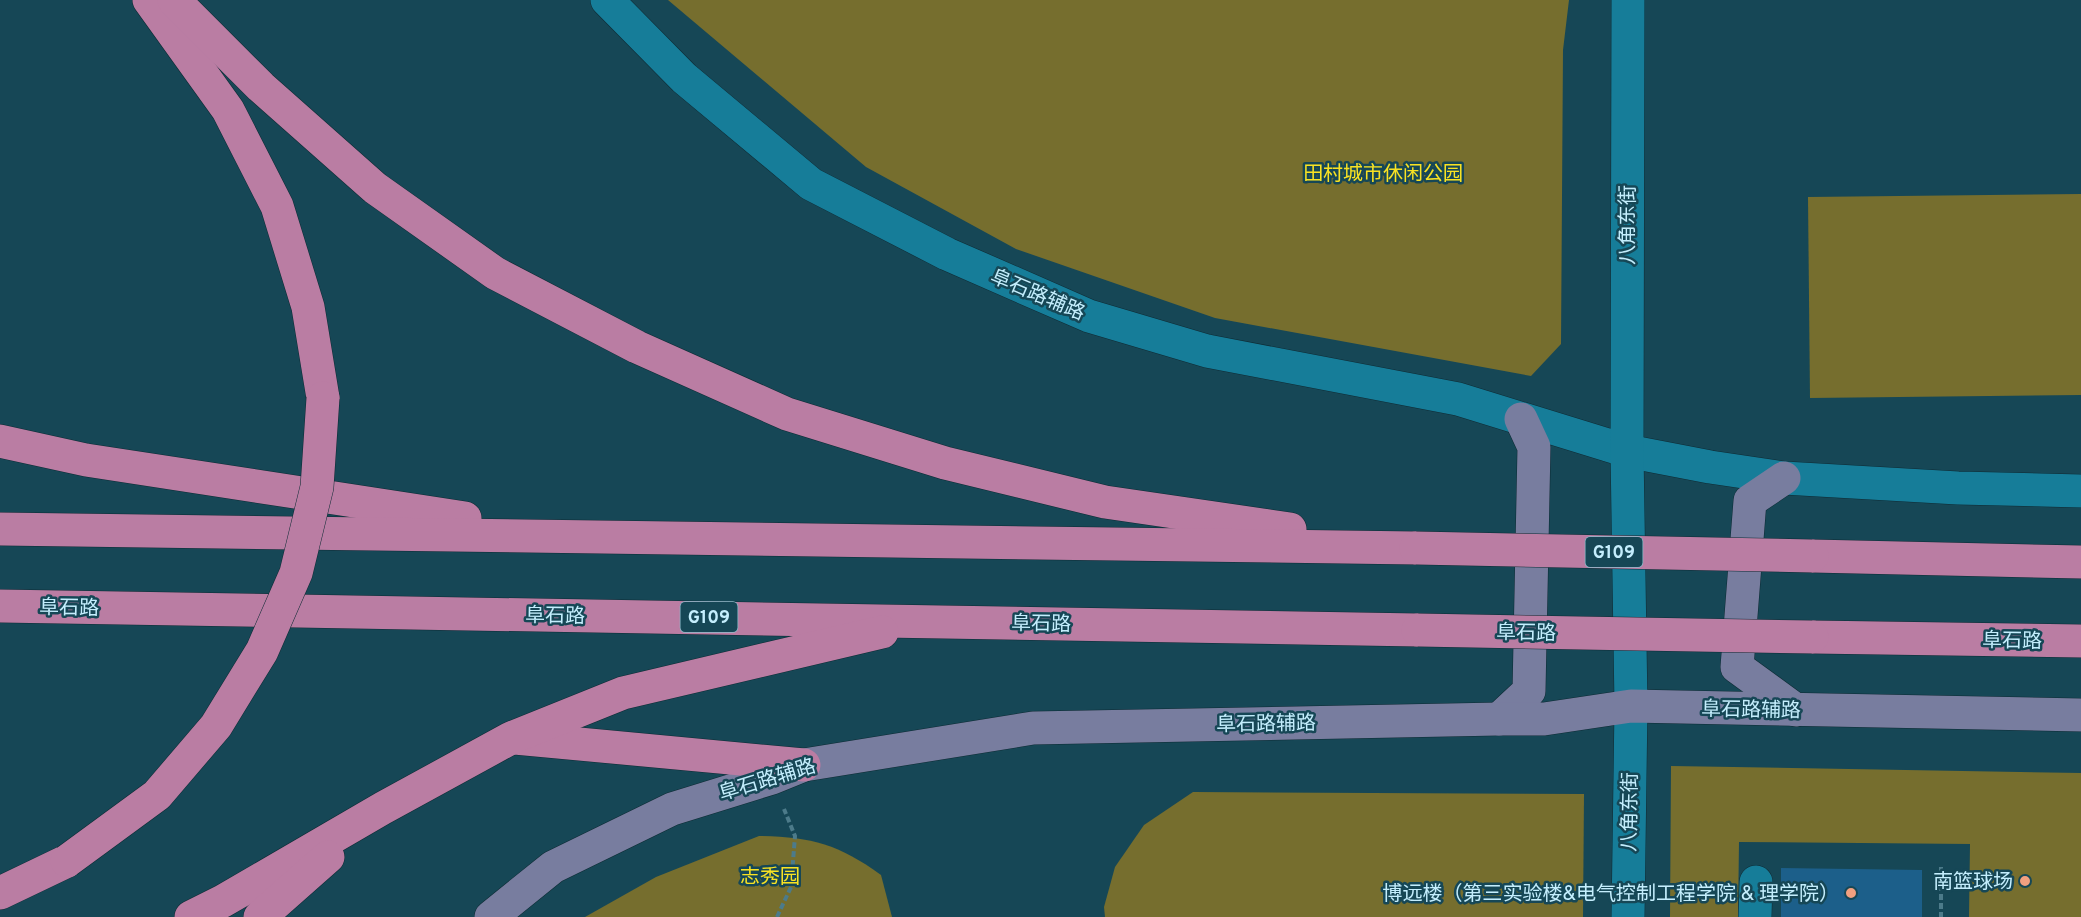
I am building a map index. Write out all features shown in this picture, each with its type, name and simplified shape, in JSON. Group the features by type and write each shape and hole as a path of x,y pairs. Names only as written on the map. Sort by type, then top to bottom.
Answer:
{"highway":[{"path":"0,893 67,861 157,795 216,726 262,651 296,573 317,487 323,398 308,307 278,206 228,110 149,0"},
{"path":"174,0 261,87 375,189 495,273 637,347 787,414 945,464 1105,502 1416,548"},
{"path":"0,441 86,460 583,537"},
{"name":"G109","path":"0,529 1416,548 2081,562"},
{"name":"阜石路","path":"0,606 2081,641"},
{"path":"191,917 511,738 623,693 931,621"},
{"path":"511,738 804,765"},
{"path":"260,917 383,808"}],"main road":[{"path":"1498,719 1529,691 1534,447 1521,419"},
{"path":"1784,478 1750,501 1737,667 1796,710"},
{"name":"阜石路辅路","path":"490,917 553,867 672,809 772,778 804,765 1033,728 1544,720 1630,706 2081,715"}],"street":[{"name":"阜石路辅路","path":"607,0 684,78 811,183 947,254 1089,316 1207,351 1458,399 1627,451 1710,467 1784,478 1958,488 2081,491"},
{"name":"八角东街","path":"1628,0 1627,451 1630,706 1628,917"},
{"path":"1755,917 1756,882"}],"path":[{"path":"772,778 795,836 791,887 777,917"},
{"path":"1941,867 1941,917"}],"green space":[{"name":"田村城市休闲公园","path":"668,0 1569,0 1563,50 1561,344 1531,376 1215,318 1016,249 866,167"},
{"path":"2081,194 2081,395 1810,398 1808,197"},
{"path":"1671,766 2081,773 2081,917 1969,917 1970,844 1739,842 1738,917 1670,917"},
{"path":"1193,792 1584,794 1583,917 1105,917 1104,907 1115,867 1144,825"},
{"name":"志秀园","path":"759,836 794,838 823,844 866,864 881,875 892,917 585,917 656,877"}],"building":[{"name":"博远楼（第三实验楼&电气控制工程学院 & 理学院）","path":"1781,868 1922,870 1922,917 1781,917"}],"place":[{"name":"南篮球场","path":"2025,881"},
{"name":"博远楼（第三实验楼&电气控制工程学院 & 理学院）","path":"1851,893"}]}
